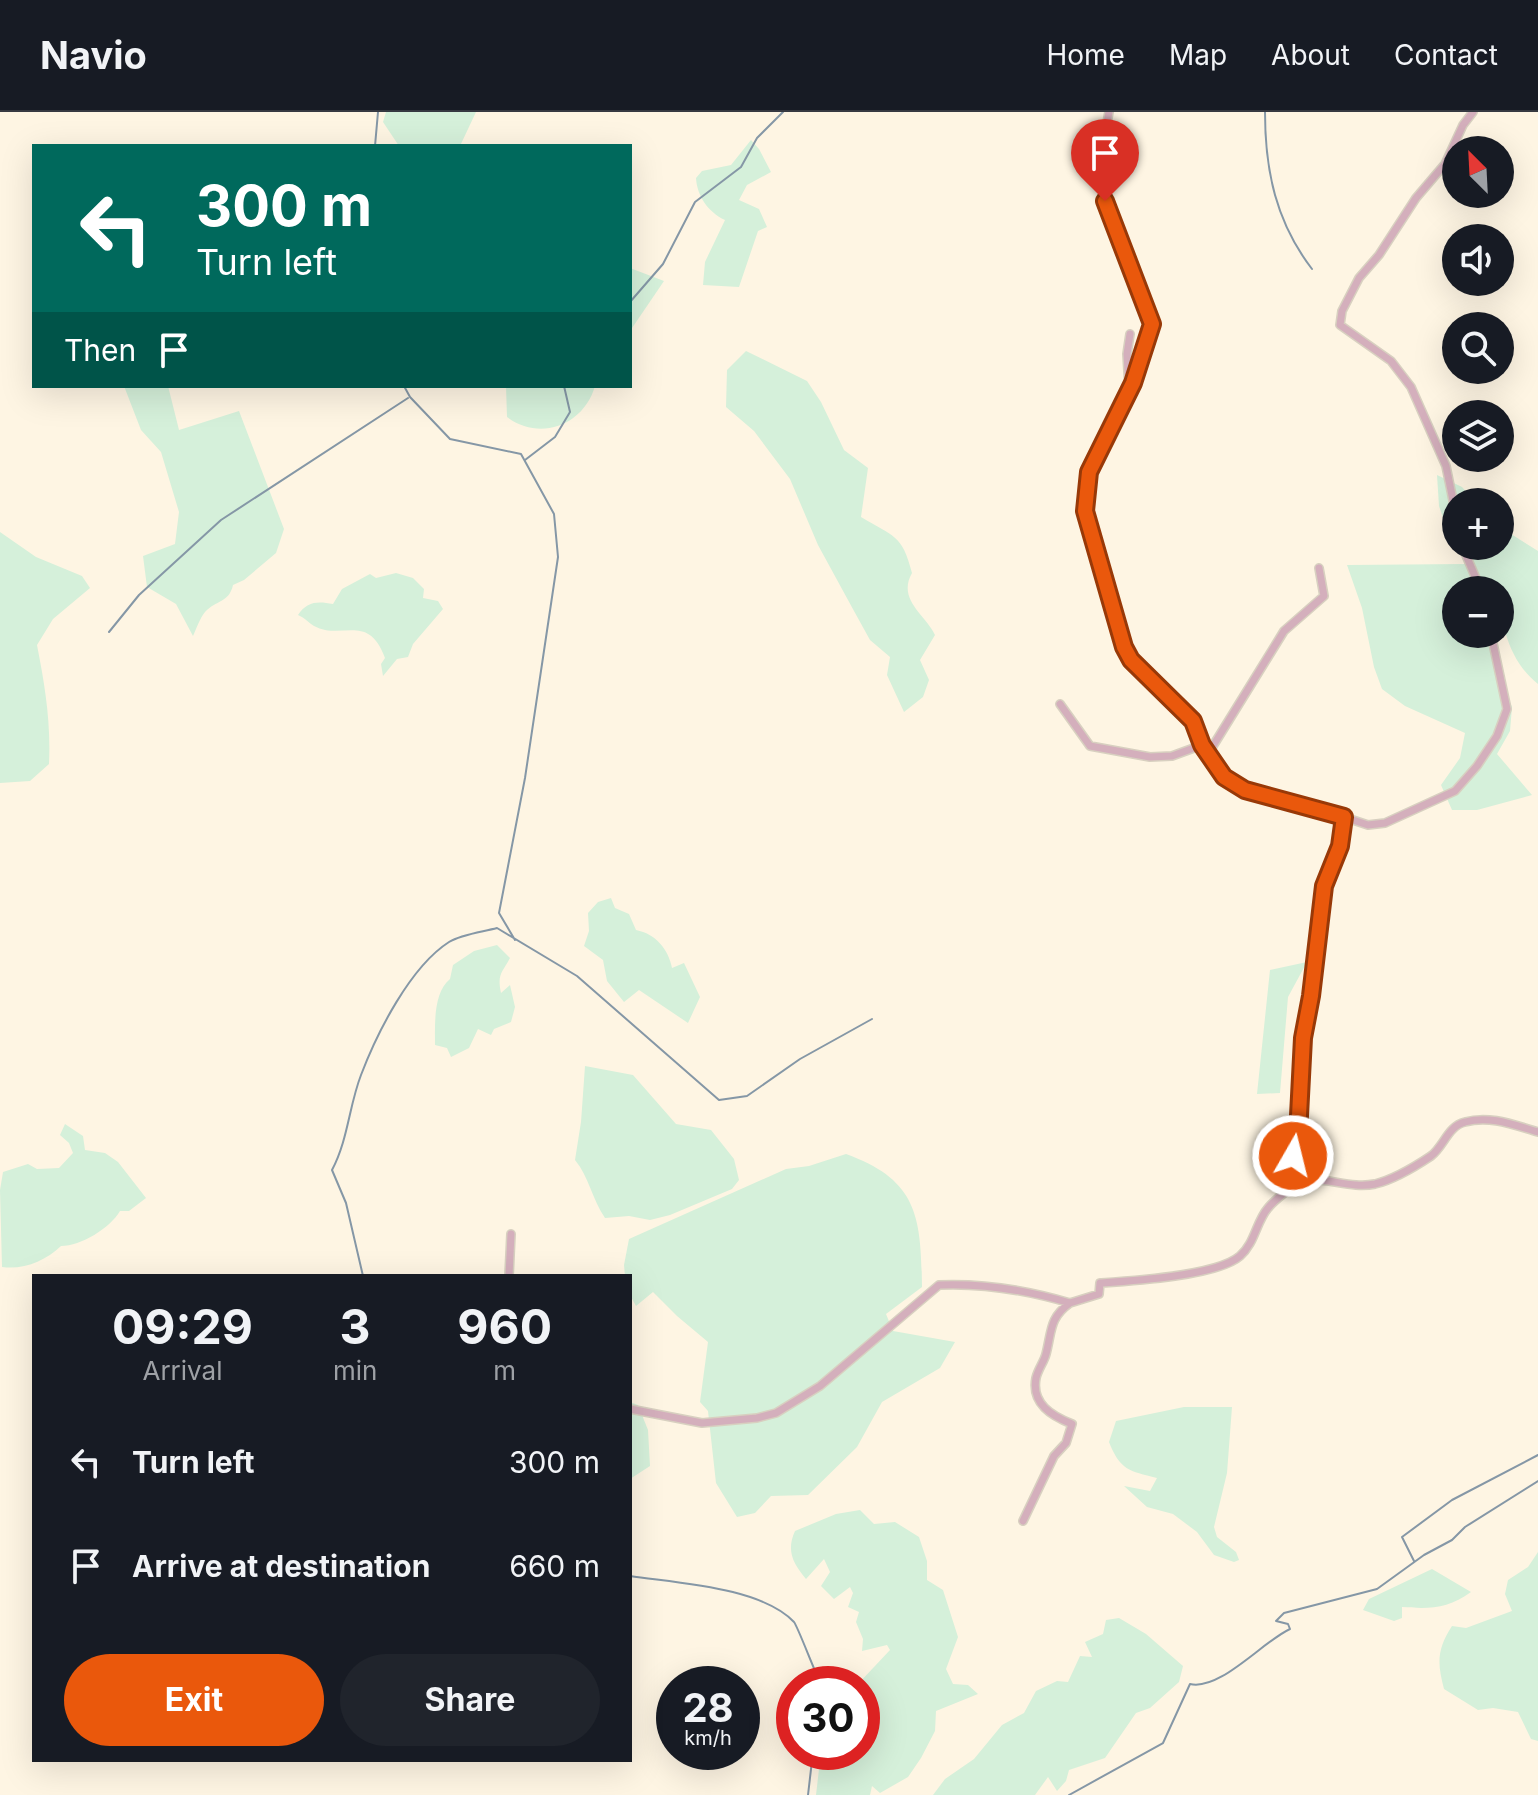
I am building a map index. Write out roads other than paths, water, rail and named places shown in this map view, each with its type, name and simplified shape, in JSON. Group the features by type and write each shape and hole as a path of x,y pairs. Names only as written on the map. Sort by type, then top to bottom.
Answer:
{"street":[{"path":"1109,112 1102,150 1103,190 1152,324 1129,390 1089,472 1085,511 1124,647 1131,660 1193,721 1202,745 1224,777 1245,790 1368,825 1385,823 1455,791 1477,766 1497,736 1507,709 1494,648"},
{"path":"1450,488 1446,466 1411,387 1391,361 1340,325 1342,311 1359,278 1379,255 1416,198 1445,164 1463,125 1473,112"},
{"path":"1129,390 1127,354 1130,334"},
{"path":"1208,754 1284,631 1324,596 1319,568"},
{"path":"1060,704 1090,746 1150,757 1172,756 1202,745"},
{"path":"1302,1180 1293,1156 1298,1135 1303,1038 1324,886 1340,846 1344,817"},
{"path":"1023,1521 1054,1456 1066,1443 1072,1424 1047,1413 1037,1392 1036,1378 1046,1352 1050,1324 1070,1303 1099,1294 1100,1283 1135,1281 1226,1264 1249,1246 1267,1208 1302,1180 1336,1181 1350,1186 1376,1183 1430,1156 1453,1127 1464,1122 1493,1119 1538,1132"},
{"path":"509,1274 511,1234"},
{"path":"632,1409 702,1423 757,1418 776,1413 820,1386 939,1285 1011,1287 1070,1303"}],"waterway":[{"path":"375,144 378,112"},
{"path":"632,300 663,264 695,202 741,167 757,138 783,112"},
{"path":"1265,112 1267,155 1275,195 1289,233 1312,269"},
{"path":"405,388 450,439 521,454 554,514 558,557 525,778 499,913 515,940"},
{"path":"525,460 555,437 570,412 564,388"},
{"path":"109,632 139,595 221,520 408,398"},
{"path":"363,1274 346,1203 332,1170 342,1147 361,1075 396,1002 421,967 454,939 497,928 577,976 719,1100 747,1096 800,1059 872,1019"},
{"path":"1414,1561 1402,1537 1452,1500 1538,1455"},
{"path":"1069,1795 1163,1743 1190,1684 1202,1684 1227,1673 1290,1629 1288,1624 1276,1621 1284,1613 1377,1589 1424,1555 1452,1540 1465,1527 1538,1481"},
{"path":"632,1576 717,1588 761,1601 794,1622 813,1666"},
{"path":"808,1795 811,1770"}]}
